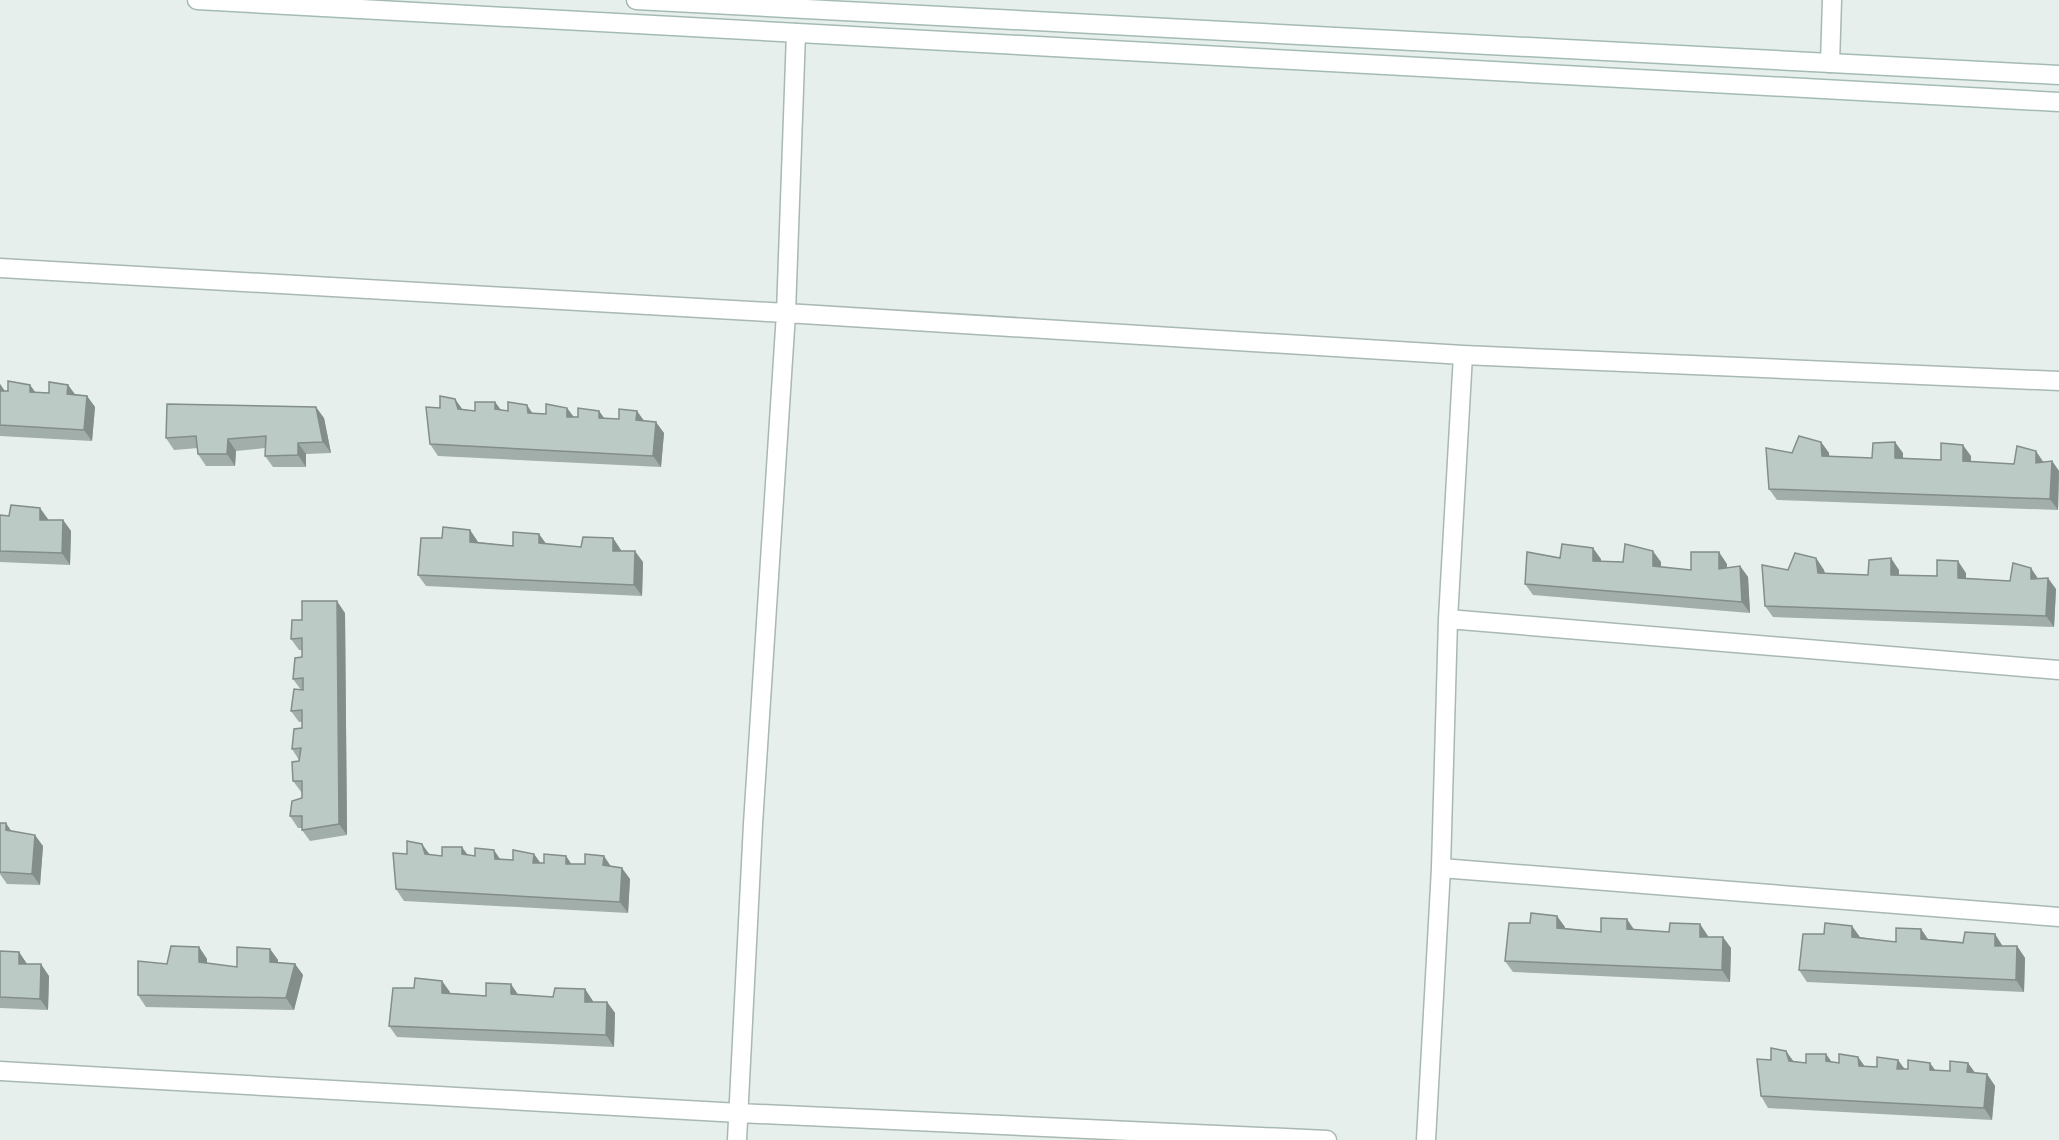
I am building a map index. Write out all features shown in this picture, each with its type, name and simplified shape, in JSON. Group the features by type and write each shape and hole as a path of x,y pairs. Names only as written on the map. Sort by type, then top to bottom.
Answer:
{"street":[{"path":"197,0 2059,102"},
{"path":"636,0 2059,75"},
{"path":"1830,63 1832,0"},
{"path":"736,1140 753,824 786,313 796,33"},
{"path":"0,268 1463,355 2059,381"},
{"path":"1426,1140 1441,868 1448,619 1463,355"},
{"path":"1448,619 2059,670"},
{"path":"1441,868 2059,916"},
{"path":"0,1071 739,1113 1327,1140"}],"building":[{"path":"8,381 30,385 30,392 49,393 49,382 68,385 67,394 87,396 84,430 0,425 0,391 8,391"},
{"path":"440,396 455,399 458,409 475,411 475,402 495,402 495,409 508,411 508,402 527,405 528,413 546,414 546,404 567,408 567,417 578,417 578,408 599,411 599,418 619,419 619,409 637,411 636,420 656,422 653,456 430,444 426,407 440,408"},
{"path":"167,404 316,407 323,442 298,443 298,455 265,456 266,436 228,439 227,454 198,454 196,436 166,438"},
{"path":"1799,436 1821,442 1822,456 1872,458 1873,443 1895,442 1895,458 1941,460 1941,443 1963,445 1963,461 2014,464 2017,446 2036,451 2036,463 2052,461 2050,499 1769,489 1766,448 1792,453"},
{"path":"11,505 40,508 40,520 63,520 62,553 0,551 0,515 9,516"},
{"path":"443,527 470,530 470,542 513,546 513,532 539,534 539,543 581,547 583,537 613,538 613,551 635,551 634,585 418,575 421,538 442,538"},
{"path":"1562,544 1593,548 1593,561 1623,562 1625,544 1653,551 1653,566 1691,570 1691,552 1719,552 1719,569 1740,566 1742,602 1525,584 1527,552 1560,558"},
{"path":"1795,553 1816,558 1818,573 1868,575 1869,560 1891,558 1891,575 1937,576 1937,560 1958,561 1958,578 2010,581 2013,563 2031,568 2031,579 2048,578 2046,616 1765,606 1762,565 1788,570"},
{"path":"302,601 337,601 339,824 302,830 302,816 290,816 292,801 302,798 302,781 293,781 292,762 299,761 301,748 292,749 294,729 302,728 302,710 291,711 294,689 303,690 303,678 293,679 295,658 302,657 302,638 291,639 292,620 302,620"},
{"path":"0,823 6,823 6,830 35,835 32,874 0,872"},
{"path":"407,841 422,844 425,854 442,856 442,847 462,847 462,854 475,856 475,848 494,850 495,859 513,860 513,850 534,854 533,863 544,863 544,854 566,856 566,864 585,864 585,854 604,856 603,865 622,868 620,902 396,889 393,853 407,854"},
{"path":"1531,913 1557,916 1557,928 1601,932 1601,918 1627,919 1627,929 1669,932 1670,923 1700,924 1700,937 1723,937 1722,970 1505,961 1509,923 1530,923"},
{"path":"1825,923 1852,926 1852,937 1896,942 1896,928 1921,929 1921,939 1963,943 1965,932 1995,934 1995,946 2017,946 2016,980 1799,970 1803,934 1824,934"},
{"path":"171,946 199,947 199,962 237,967 237,947 270,949 270,962 295,964 286,998 138,995 138,961 167,964"},
{"path":"0,951 19,952 19,964 41,964 40,999 0,997"},
{"path":"415,978 442,981 442,993 486,996 486,983 511,984 511,994 553,997 555,988 585,989 585,1002 607,1002 606,1035 389,1026 393,988 414,988"},
{"path":"1771,1048 1786,1051 1789,1061 1806,1063 1806,1054 1826,1054 1826,1061 1839,1063 1839,1054 1858,1057 1859,1066 1877,1067 1877,1057 1898,1060 1897,1069 1908,1069 1908,1060 1930,1063 1930,1070 1950,1071 1950,1061 1968,1063 1967,1072 1987,1074 1984,1108 1761,1096 1757,1059 1771,1060"}]}
